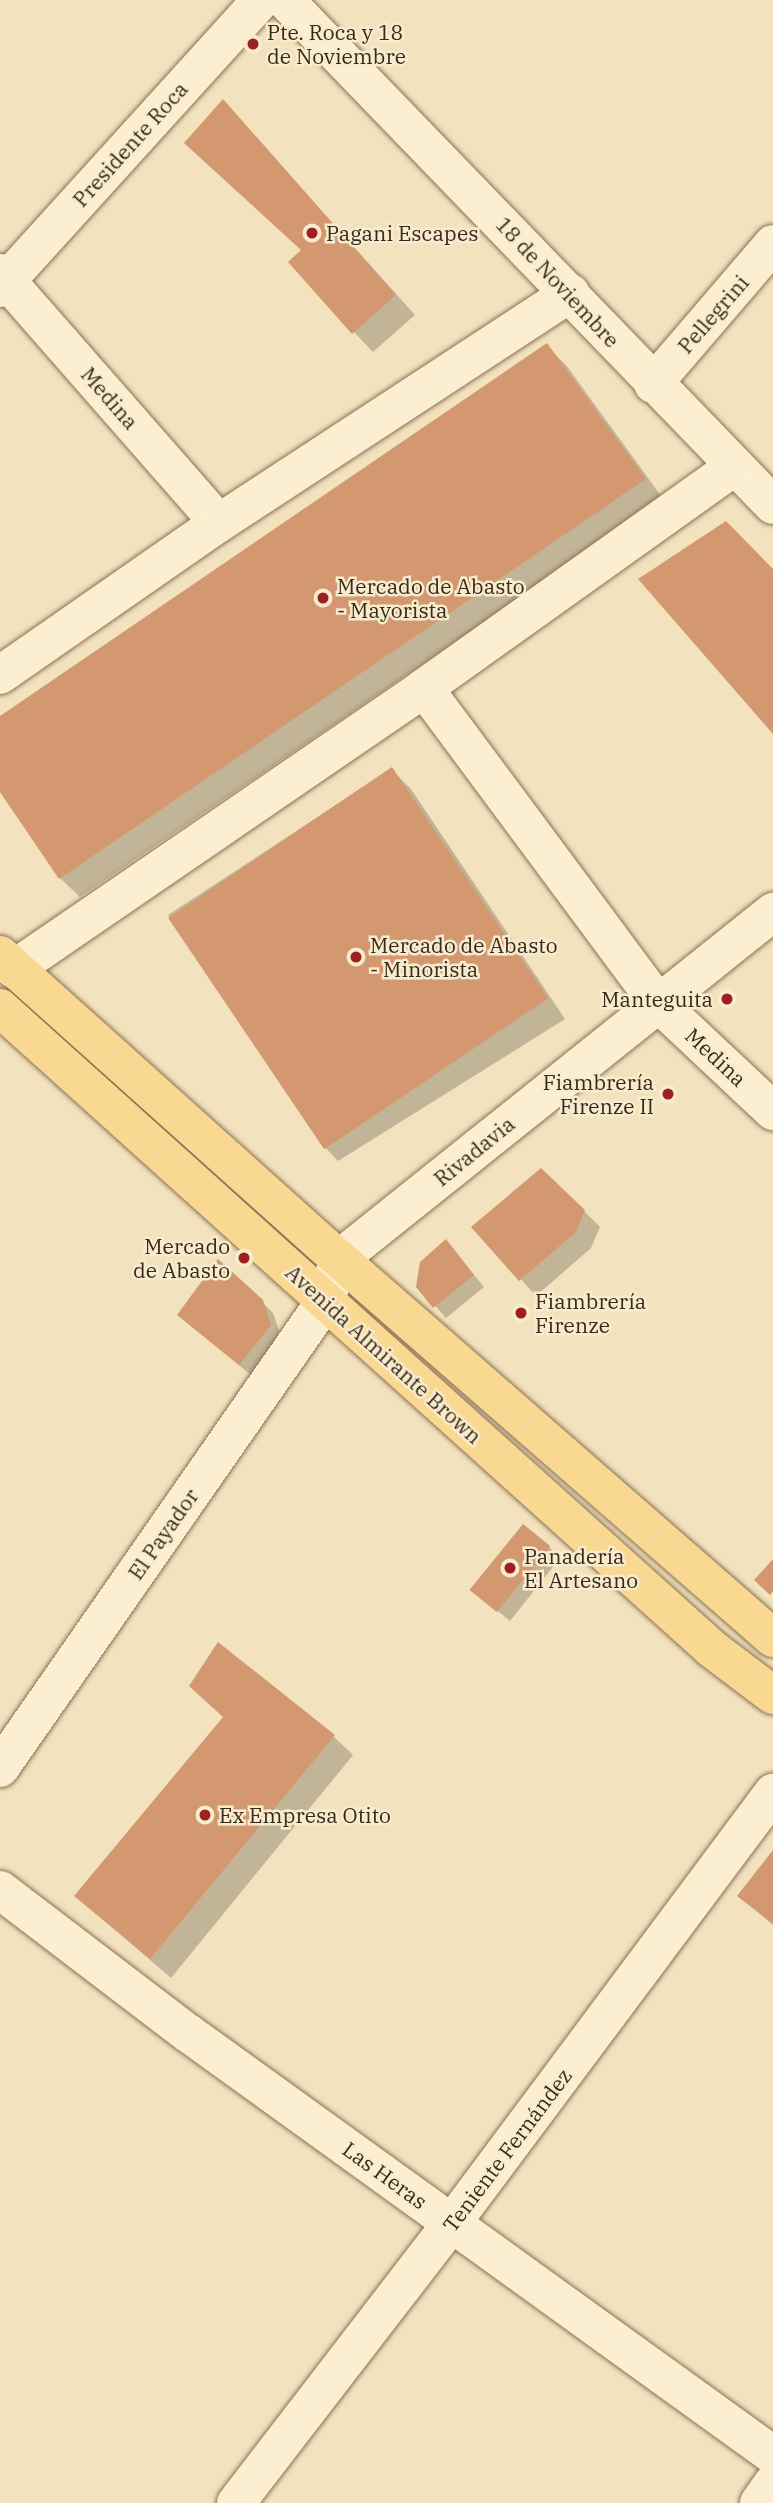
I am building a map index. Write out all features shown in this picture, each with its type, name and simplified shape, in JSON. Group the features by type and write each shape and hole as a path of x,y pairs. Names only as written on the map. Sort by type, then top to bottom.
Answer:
{"main road":[{"name":"Avenida Almirante Brown","path":"7,962 339,1259 773,1638"},
{"name":"Avenida Almirante Brown","path":"0,1008 701,1639 772,1694"}],"street":[{"name":"Presidente Roca","path":"2,281 261,0"},
{"name":"18 de Noviembre","path":"285,0 571,293 653,384 773,505"},
{"name":"Pellegrini","path":"653,384 773,244"},
{"name":"Medina","path":"2,281 219,523"},
{"path":"0,676 219,523 571,293"},
{"path":"7,962 424,688 734,467"},
{"name":"Medina","path":"424,688 658,1003 773,1111"},
{"name":"Rivadavia","path":"339,1259 773,912"},
{"name":"El Payador","path":"0,1768 326,1300 339,1259"},
{"name":"Teniente Fernández","path":"236,2503 452,2223 773,1793"},
{"name":"Las Heras","path":"0,1891 188,2033 773,2455"},
{"path":"759,2503 773,2483"}],"building":[{"name":"Pagani Escapes","path":"223,99 396,295 352,334 288,262 301,250 184,143"},
{"name":"Mercado de Abasto - Mayorista","path":"547,343 646,479 59,879 0,792 0,716"},
{"path":"726,521 773,569 773,734 638,579"},
{"name":"Mercado de Abasto - Minorista","path":"392,767 548,998 324,1149 168,918"},
{"path":"541,1168 585,1210 576,1232 519,1281 471,1227"},
{"path":"446,1239 474,1275 433,1308 416,1287 420,1262"},
{"path":"218,1259 263,1300 271,1325 239,1365 177,1315"},
{"name":"Panadería El Artesano","path":"523,1524 550,1546 497,1612 470,1590"},
{"path":"773,1559 773,1591 770,1595 754,1580"},
{"name":"Ex Empresa Otito","path":"218,1642 335,1735 150,1959 74,1896 223,1717 189,1686"},
{"path":"773,1850 773,1924 737,1896"}],"place":[{"name":"Pte. Roca y 18 de Noviembre","path":"253,44"},
{"name":"Pagani Escapes","path":"312,233"},
{"name":"Mercado de Abasto - Mayorista","path":"323,598"},
{"name":"Mercado de Abasto - Minorista","path":"356,957"},
{"name":"Manteguita","path":"727,999"},
{"name":"Fiambrería Firenze II","path":"668,1094"},
{"name":"Mercado de Abasto","path":"244,1258"},
{"name":"Fiambrería Firenze","path":"521,1313"},
{"name":"Panadería El Artesano","path":"510,1568"},
{"name":"Ex Empresa Otito","path":"205,1815"}]}
